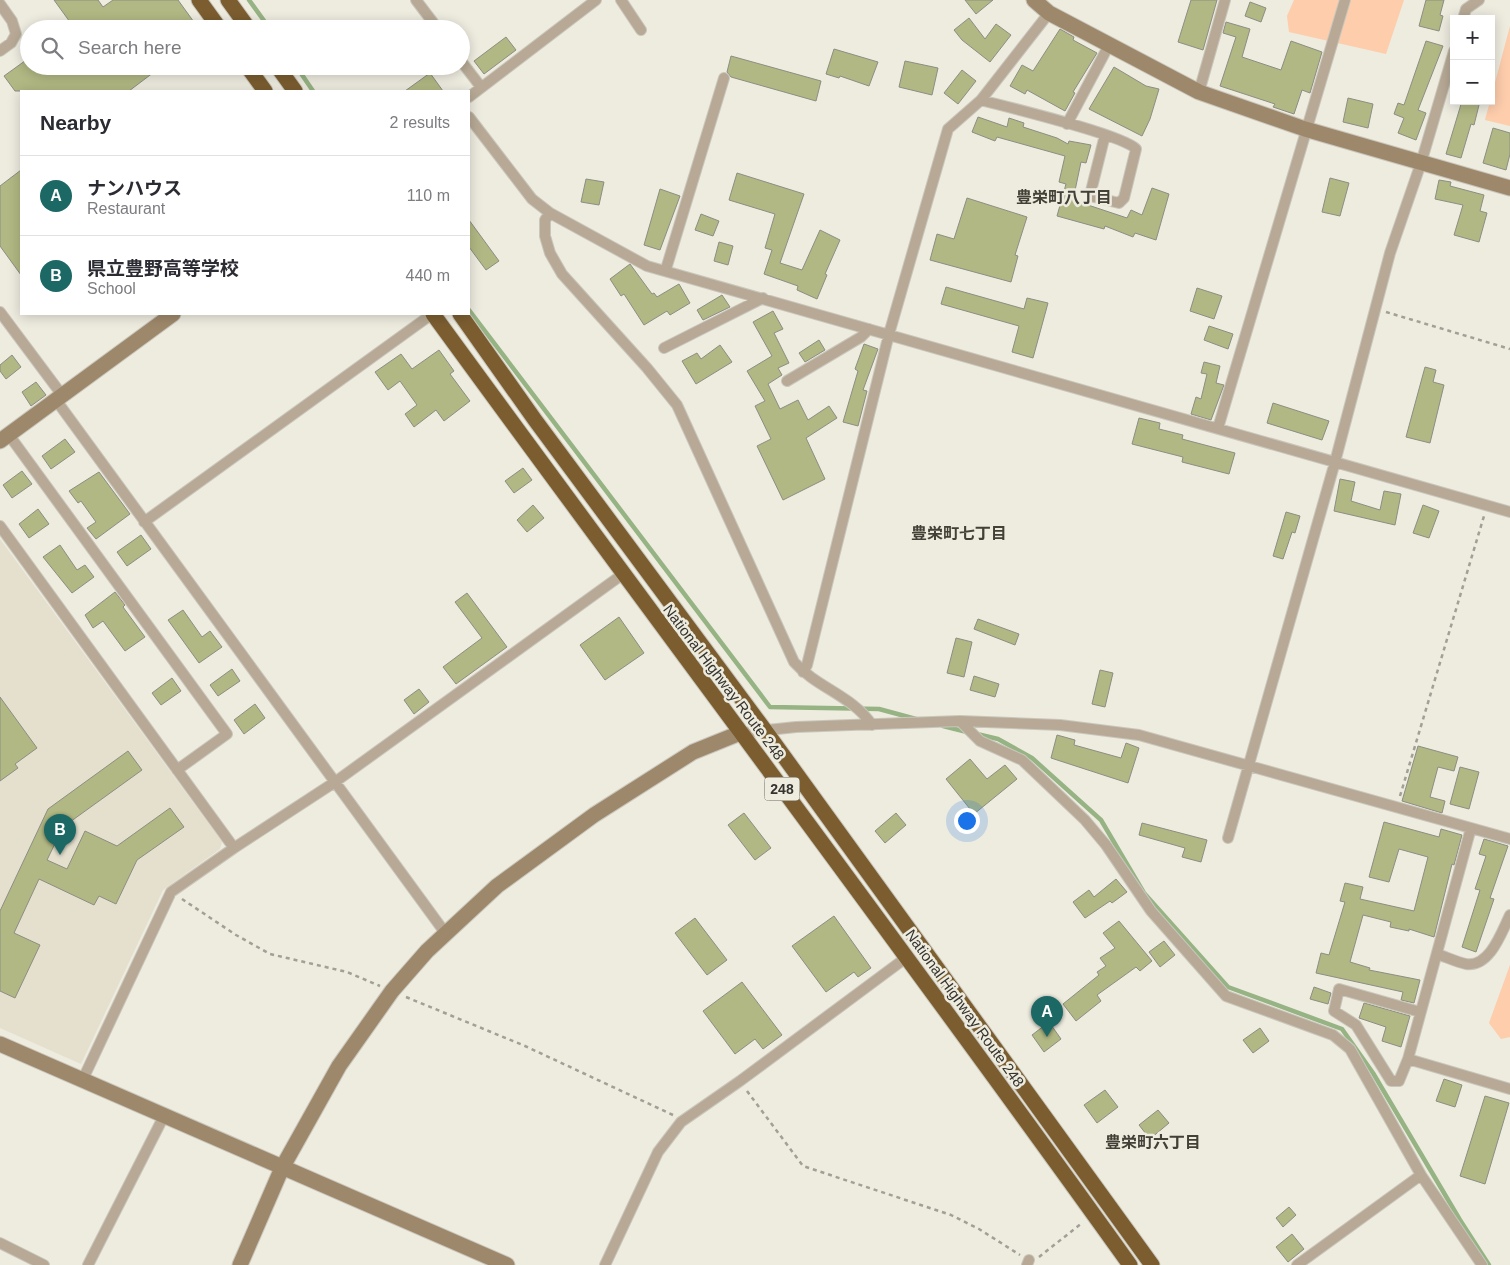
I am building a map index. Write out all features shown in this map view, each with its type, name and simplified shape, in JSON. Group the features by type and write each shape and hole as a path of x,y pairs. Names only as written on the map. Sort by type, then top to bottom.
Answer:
{"highway":[{"path":"199,0 213,20"},
{"path":"228,0 242,20"},
{"path":"253,75 264,90"},
{"path":"283,75 294,90"},
{"name":"National Highway Route 248","path":"433,315 907,957 1130,1265"},
{"name":"National Highway Route 248","path":"461,315 535,420 764,729 1152,1265"}],"street":[{"path":"416,0 431,20"},
{"path":"470,96 596,0"},
{"path":"621,0 641,30"},
{"path":"1034,0 1049,13 1199,92 1305,129 1510,188"},
{"path":"1199,92 1225,0"},
{"path":"1218,428 1305,129 1345,0"},
{"path":"1464,15 1466,9 1479,0"},
{"path":"0,4 12,21 16,34 11,43 0,51"},
{"path":"803,672 808,665 889,334 948,129 981,100 1049,13"},
{"path":"1067,124 1110,45"},
{"path":"1228,838 1335,462 1390,253 1421,163 1451,60"},
{"path":"470,72 481,87"},
{"path":"666,269 724,78"},
{"path":"981,100 1067,124 1105,135 1127,142 1136,149 1124,198 1120,203 1094,197 1091,192 1105,135"},
{"path":"470,118 532,199 550,213 648,266 666,269 1510,512"},
{"path":"550,213 545,220 545,236 550,253 562,274 647,368 677,405 794,662 803,672 862,711 872,725"},
{"path":"664,348 764,298"},
{"path":"0,312 144,522 446,934"},
{"path":"172,315 4,438 227,734 177,770"},
{"path":"144,522 431,315"},
{"path":"788,381 861,337 869,329"},
{"path":"0,526 234,848"},
{"path":"83,1079 171,892 234,848 336,782 623,574"},
{"path":"960,721 980,741 1022,760 1085,820 1106,845 1151,911 1226,996 1333,1035 1350,1049 1421,1175 1482,1265"},
{"path":"240,1265 282,1168 339,1066 392,991 427,951 497,886 594,814 693,752 740,733 764,729 960,721 1060,726 1140,735 1510,839"},
{"path":"1420,1012 1339,988 1334,1011 1356,1025 1390,1081 1399,1081 1408,1059 1471,828"},
{"path":"1437,954 1468,964 1478,963 1489,953 1510,914"},
{"path":"605,1265 658,1152 682,1122 740,1082 907,957"},
{"path":"0,1044 165,1114 282,1168 507,1265"},
{"path":"1408,1059 1510,1089"},
{"path":"88,1265 165,1114"},
{"path":"1297,1265 1421,1175"},
{"path":"0,1243 44,1265"}],"path":[{"path":"1375,309 1510,349"},
{"path":"1396,806 1487,505"},
{"path":"171,892 236,935 270,954 347,972 525,1046 669,1111 682,1122"},
{"path":"740,1082 803,1166 951,1215 979,1229 1030,1263 1094,1215"}],"shaded area":[{"path":"1294,0 1404,0 1386,54 1289,32 1287,16"},
{"path":"1510,26 1510,126 1485,120 1489,105 1495,105 1495,82"},
{"path":"0,539 222,842 220,849 163,890 81,1064 0,1028"},
{"path":"1510,965 1510,1037 1501,1039 1489,1023"}],"building":[{"path":"54,0 98,0 103,7 113,0 178,0 192,20 68,20"},
{"path":"965,0 993,0 976,14"},
{"path":"1191,0 1217,0 1203,50 1178,42"},
{"path":"1426,0 1444,0 1440,15 1443,16 1439,31 1419,26"},
{"path":"1250,2 1266,8 1261,22 1245,16"},
{"path":"969,18 985,39 996,24 1011,35 990,62 962,40 954,30"},
{"path":"1226,22 1250,29 1242,57 1281,70 1291,41 1322,52 1310,93 1302,90 1294,114 1273,107 1275,104 1220,86 1236,37 1223,33"},
{"path":"1060,29 1074,37 1073,40 1097,53 1073,92 1075,93 1065,111 1027,90 1025,94 1010,86 1022,65 1033,71"},
{"path":"506,37 516,50 484,74 474,61"},
{"path":"1426,41 1443,46 1418,110 1426,113 1416,140 1398,133 1404,118 1394,114 1398,103 1404,105"},
{"path":"834,49 878,62 869,86 840,76 839,78 826,74"},
{"path":"731,56 821,81 816,101 731,77 727,72"},
{"path":"905,61 938,68 932,95 899,87"},
{"path":"20,64 20,75 150,75 130,90 20,91 15,91 4,76"},
{"path":"1114,67 1146,86 1159,89 1150,119 1142,136 1089,109"},
{"path":"962,70 976,81 958,104 944,93"},
{"path":"427,75 431,75 442,90 406,90"},
{"path":"1348,98 1373,104 1368,128 1343,122"},
{"path":"1461,105 1479,105 1474,125 1471,124 1461,158 1446,154"},
{"path":"978,117 1007,127 1009,118 1024,123 1023,127 1057,138 1068,144 1069,141 1091,145 1086,163 1081,162 1073,200 1127,218 1131,210 1142,215 1152,188 1169,194 1156,240 1135,233 1133,237 1105,226 1104,229 1057,216 1066,184 1059,182 1065,156 997,137 995,141 972,132"},
{"path":"1493,128 1510,133 1510,154 1506,170 1483,163"},
{"path":"20,171 20,274 0,246 0,186"},
{"path":"737,173 804,194 780,263 802,270 820,230 840,240 825,274 827,275 817,299 797,290 798,286 764,274 772,250 765,248 775,214 729,200"},
{"path":"1330,178 1349,183 1340,216 1322,212"},
{"path":"586,179 604,182 599,205 581,202"},
{"path":"1439,180 1451,182 1450,186 1484,195 1480,211 1487,213 1479,242 1454,235 1463,205 1435,199"},
{"path":"660,189 680,196 660,250 644,245"},
{"path":"967,198 1027,217 1015,255 1018,256 1011,282 930,260 937,234 954,239"},
{"path":"701,214 719,221 713,236 695,230"},
{"path":"470,221 499,261 486,270 470,248"},
{"path":"719,242 733,246 728,265 714,261"},
{"path":"630,264 652,294 654,293 657,297 679,284 690,303 670,315 667,311 644,325 624,294 621,296 610,279"},
{"path":"946,287 1024,309 1027,298 1048,303 1033,358 1012,352 1019,326 941,304"},
{"path":"1197,288 1222,296 1214,319 1190,311"},
{"path":"722,295 730,307 703,320 697,310"},
{"path":"773,311 783,329 774,333 789,363 778,368 782,375 768,384 780,409 798,400 808,420 829,406 837,418 806,438 825,479 783,500 757,446 771,439 755,406 765,401 747,371 772,356 753,322"},
{"path":"1209,326 1233,334 1228,349 1204,340"},
{"path":"819,340 825,350 805,362 799,353"},
{"path":"864,344 878,349 863,390 867,391 858,426 843,422 858,371 855,369"},
{"path":"720,345 732,362 696,384 682,361 697,353 701,359"},
{"path":"439,350 454,371 450,374 470,401 444,421 436,410 414,427 405,414 417,405 400,381 388,390 375,372 401,354 412,369"},
{"path":"12,355 21,367 6,379 0,371 0,365"},
{"path":"1204,362 1220,366 1216,383 1224,385 1211,420 1191,414 1196,397 1201,399 1207,374 1201,373"},
{"path":"1425,367 1436,370 1433,382 1444,385 1430,443 1406,437"},
{"path":"36,382 46,395 31,406 22,392"},
{"path":"1273,403 1329,421 1322,440 1267,423"},
{"path":"1139,418 1160,423 1159,429 1183,435 1182,439 1235,453 1229,474 1182,462 1183,457 1132,444"},
{"path":"65,439 75,452 51,469 42,456"},
{"path":"523,468 532,480 514,493 505,481"},
{"path":"22,471 32,484 12,498 3,485"},
{"path":"99,472 130,514 96,539 87,528 96,522 81,501 78,503 69,491"},
{"path":"1340,479 1355,482 1351,501 1380,510 1384,491 1401,494 1395,525 1334,511"},
{"path":"533,505 544,518 527,532 517,520"},
{"path":"1423,505 1439,511 1429,538 1413,533"},
{"path":"38,509 49,524 29,538 19,524"},
{"path":"1286,512 1300,516 1295,533 1292,532 1283,559 1273,556"},
{"path":"141,535 151,549 127,566 117,552"},
{"path":"60,545 77,570 85,565 94,577 72,593 43,557"},
{"path":"115,592 125,605 123,607 145,637 125,651 103,621 93,628 85,615"},
{"path":"467,593 507,647 456,684 443,667 482,638 455,602"},
{"path":"183,610 202,637 210,631 222,647 199,663 168,620"},
{"path":"619,617 644,653 605,680 580,645"},
{"path":"978,619 1019,634 1015,645 974,629"},
{"path":"956,638 972,642 964,677 947,673"},
{"path":"232,669 240,681 218,696 210,685"},
{"path":"1100,670 1113,673 1105,707 1092,704"},
{"path":"974,676 999,684 995,697 970,690"},
{"path":"172,678 181,691 161,705 152,693"},
{"path":"419,689 429,702 414,714 404,700"},
{"path":"0,697 37,748 15,764 18,768 0,781"},
{"path":"255,704 265,718 244,734 234,720"},
{"path":"1057,735 1075,740 1074,745 1121,758 1126,743 1139,748 1128,783 1051,758"},
{"path":"1418,746 1458,757 1454,771 1438,767 1430,797 1445,801 1442,813 1402,801"},
{"path":"128,751 142,770 63,827 47,860 67,869 85,831 117,846 170,808 184,827 137,860 116,904 99,896 94,905 39,879 14,933 40,945 15,998 0,991 0,911 48,809"},
{"path":"970,759 987,779 1005,765 1017,779 974,814 946,779"},
{"path":"1460,767 1479,772 1469,809 1450,804"},
{"path":"744,813 771,848 755,860 728,825"},
{"path":"896,813 906,825 885,843 875,831"},
{"path":"1384,822 1439,837 1441,829 1462,835 1454,865 1452,864 1434,937 1409,929 1409,931 1390,927 1391,922 1363,915 1350,962 1370,968 1369,970 1420,980 1414,1003 1401,1000 1403,992 1316,973 1321,953 1329,955 1345,902 1340,901 1345,883 1363,887 1360,899 1414,911 1428,857 1399,849 1389,882 1369,877"},
{"path":"1142,823 1207,840 1201,862 1182,857 1185,848 1139,835"},
{"path":"1484,839 1508,846 1490,898 1494,899 1476,952 1462,947 1480,890 1475,889 1486,856 1479,854"},
{"path":"1116,879 1127,892 1085,918 1073,902 1089,890 1094,897"},
{"path":"834,916 871,968 858,977 854,972 826,992 792,946"},
{"path":"695,918 727,960 707,975 675,933"},
{"path":"1119,921 1152,961 1140,971 1136,967 1097,995 1101,1001 1076,1021 1063,1004 1099,975 1097,972 1106,966 1100,958 1115,948 1103,933"},
{"path":"1164,941 1175,955 1160,967 1149,952"},
{"path":"742,982 782,1035 763,1049 755,1039 735,1054 703,1011"},
{"path":"1314,987 1331,993 1328,1004 1310,999"},
{"path":"1364,1003 1410,1016 1401,1047 1382,1041 1386,1027 1359,1018"},
{"path":"1049,1022 1061,1039 1044,1052 1032,1035"},
{"path":"1260,1028 1269,1041 1253,1053 1243,1040"},
{"path":"1444,1079 1462,1085 1455,1107 1436,1101"},
{"path":"1105,1090 1118,1107 1097,1123 1084,1105"},
{"path":"1485,1096 1509,1103 1485,1184 1460,1176"},
{"path":"1158,1110 1169,1123 1150,1139 1139,1125"},
{"path":"1289,1207 1296,1215 1283,1227 1276,1218"},
{"path":"1292,1234 1304,1249 1288,1262 1276,1247"}],"waterway":[{"path":"249,0 263,20"},
{"path":"302,75 312,90"},
{"path":"470,311 770,707 879,709 916,719"},
{"path":"943,726 967,732"},
{"path":"977,734 998,739 1032,758 1101,820 1144,893 1228,987 1342,1029 1373,1073 1460,1220 1489,1265"}],"place":[{"name":"県立豊野高等学校","path":"60,855"},
{"name":"ナンハウス","path":"1047,1037"}],"district":[{"name":"豊栄町八丁目","path":"1064,197"},
{"name":"豊栄町七丁目","path":"959,533"},
{"name":"豊栄町六丁目","path":"1153,1142"}]}
